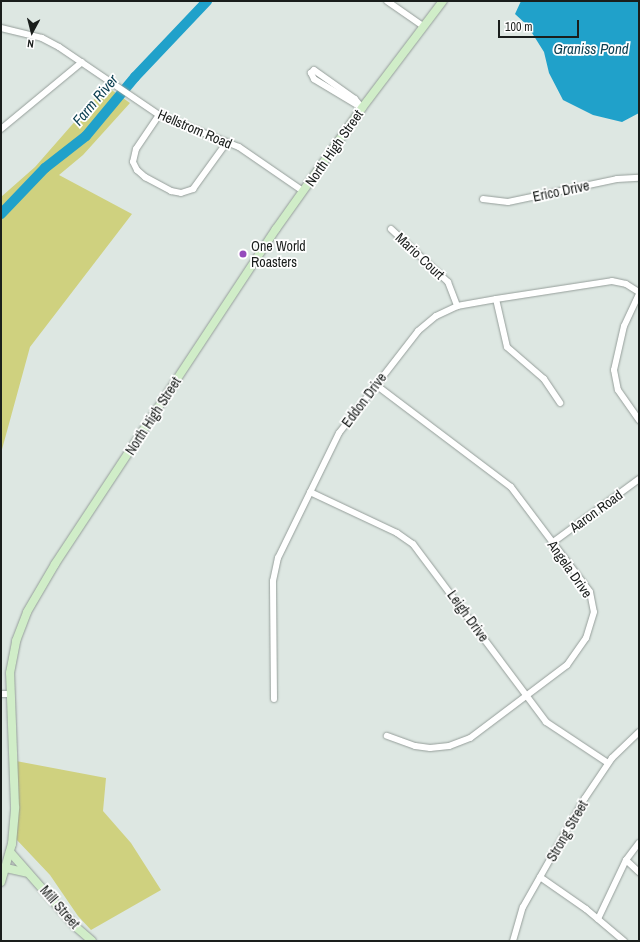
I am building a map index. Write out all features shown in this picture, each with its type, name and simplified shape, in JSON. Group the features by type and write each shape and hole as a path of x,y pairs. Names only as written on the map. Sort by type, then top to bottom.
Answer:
{"main road":[{"name":"North High Street","path":"1,882 10,852 15,807 5,694 16,642 27,612 39,588 303,191 362,108 443,1"},
{"name":"Mill Street","path":"10,852 76,927 92,941"},
{"path":"6,868 27,873"}],"street":[{"path":"387,1 423,26"},
{"name":"Hellstrom Road","path":"1,28 42,38 82,62 159,115 248,152 303,191"},
{"path":"1,130 82,62"},
{"path":"311,72 319,72 356,99 362,108 314,78 311,72"},
{"path":"159,115 136,149 133,162 137,170 145,177 171,191 181,193 193,189 227,142"},
{"name":"Erico Drive","path":"483,199 508,202 617,179 639,178"},
{"name":"Mario Court","path":"391,229 448,282 457,306"},
{"name":"Eddon Drive","path":"274,698 274,572 310,492 339,433 418,331 436,316 457,306 496,299 612,281 626,284 639,293"},
{"path":"639,293 624,326 614,370 618,390 639,420"},
{"path":"496,299 507,347 544,379 560,403"},
{"name":"Angela Drive","path":"376,385 511,487 590,592 594,606 593,620 586,638 567,665 470,738 457,744 421,747 387,736"},
{"name":"Aaron Road","path":"552,543 639,479"},
{"name":"Leigh Drive","path":"310,492 396,533 413,544 552,728 608,763"},
{"name":"Strong Street","path":"513,941 520,912 608,763 639,732"},
{"path":"598,919 626,860 639,842"},
{"path":"626,860 639,872"},
{"path":"540,877 598,919 624,941"}],"green space":[{"path":"106,86 130,103 83,155 59,175 132,214 30,347 1,453 1,197 35,167"},
{"path":"16,761 106,778 103,811 131,843 161,890 91,930 78,916 50,875 16,839 18,809"}],"water":[{"name":"Graniss Pond","path":"521,1 639,1 639,113 622,122 593,115 563,100 549,73 544,52 527,25 515,14"}],"waterway":[{"name":"Farm River","path":"1,214 45,168 86,136 135,77 207,1"}],"place":[{"name":"One World Roasters","path":"243,254"}]}
